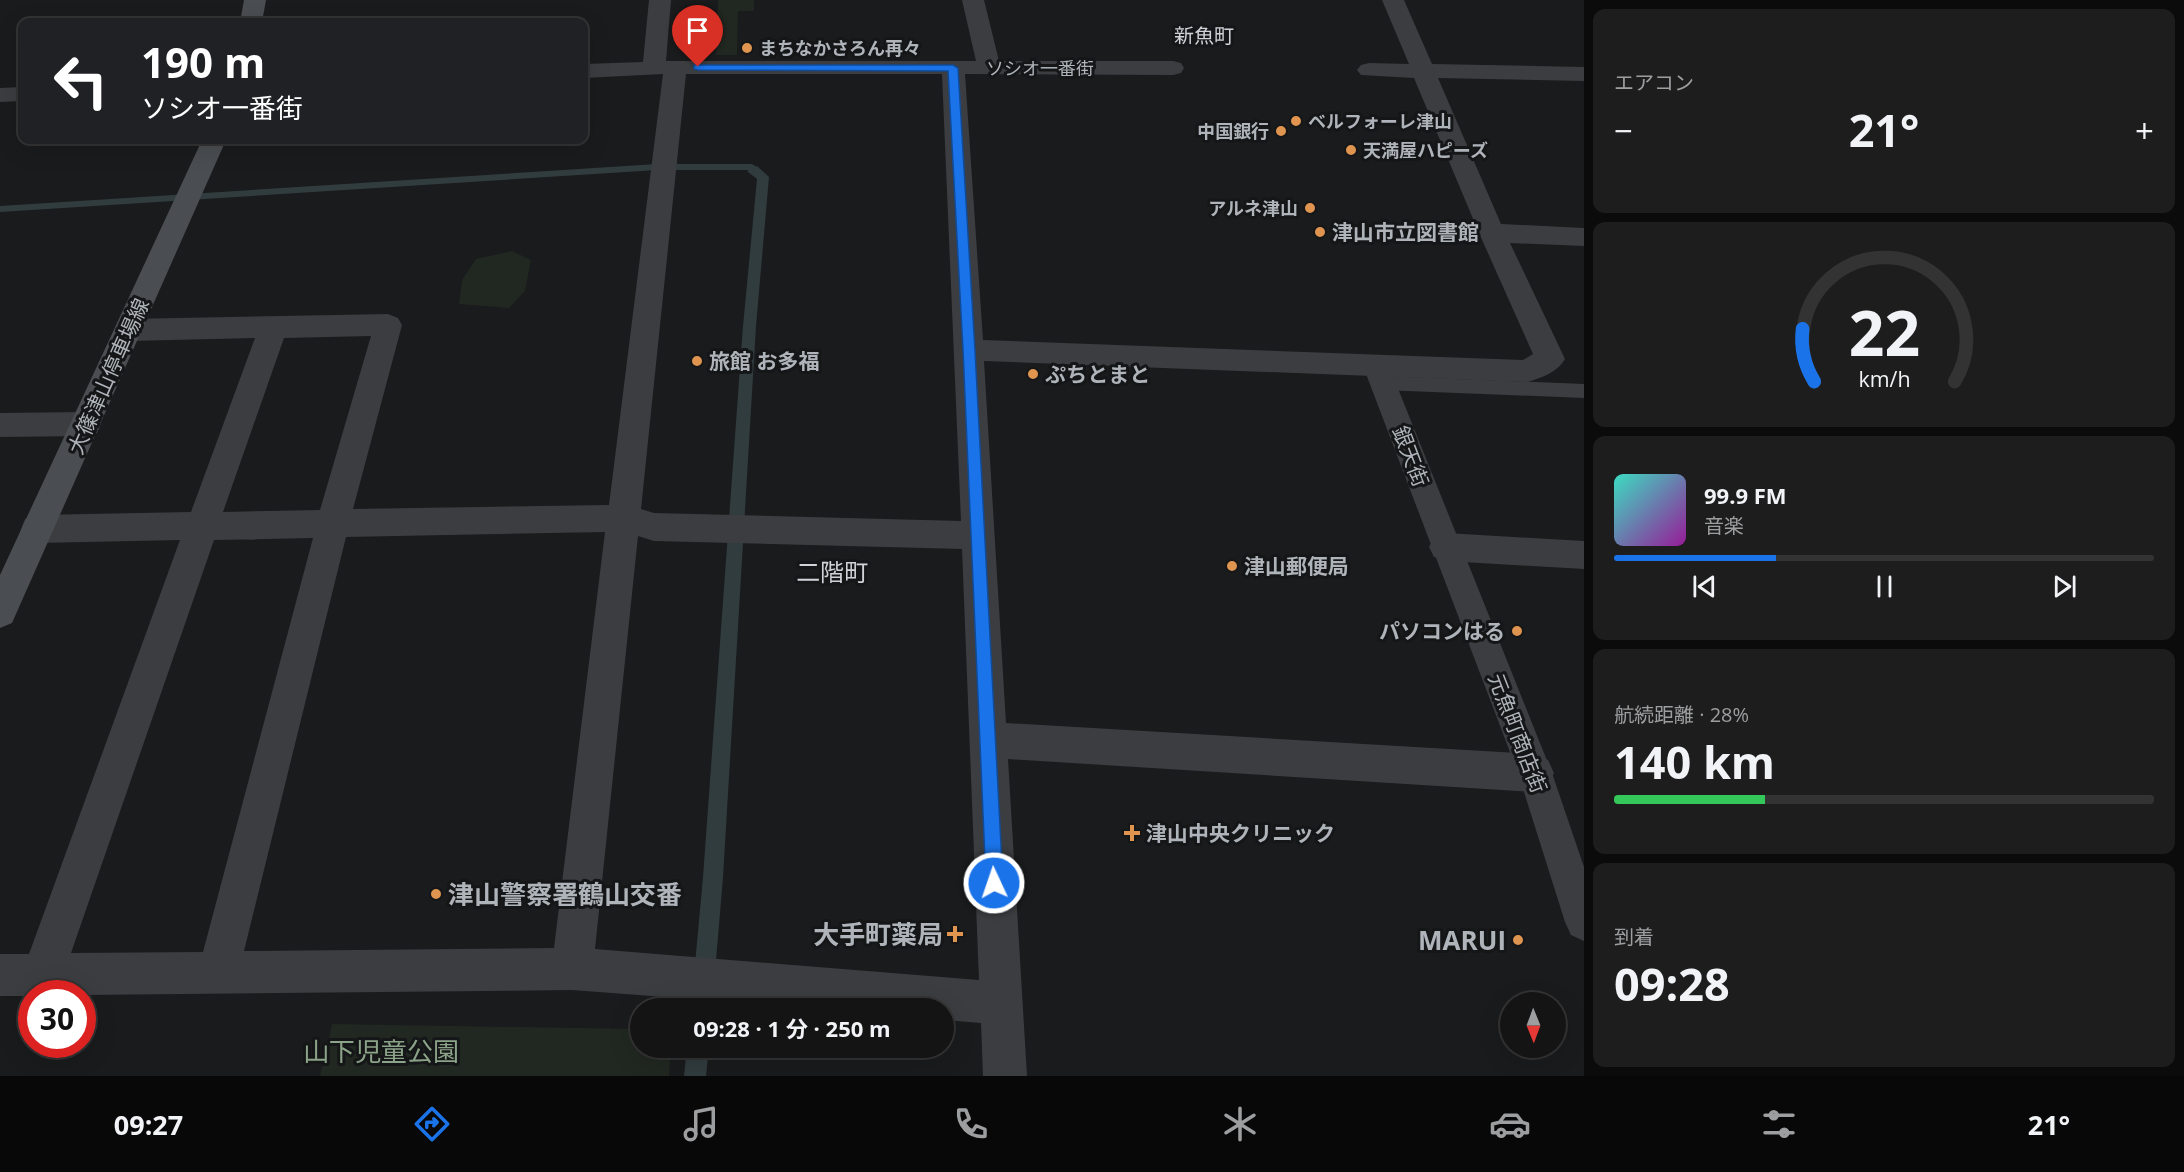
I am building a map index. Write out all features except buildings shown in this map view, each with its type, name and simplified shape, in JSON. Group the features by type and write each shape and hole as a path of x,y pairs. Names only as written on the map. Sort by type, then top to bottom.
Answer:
{"main road":[{"path":"252,18 255,0"},
{"name":"大篠津山停車場線","path":"0,612 212,144"}],"street":[{"path":"572,969 625,518 664,68 660,0"},
{"path":"974,0 989,68"},
{"path":"969,350 1379,374 1527,371 1550,359 1492,233 1393,0"},
{"name":"ソシオ一番街","path":"588,71 664,68 1173,68"},
{"path":"953,68 1005,1076"},
{"path":"1369,70 1584,74"},
{"path":"0,95 18,94"},
{"path":"1492,233 1584,237"},
{"path":"129,330 388,325 333,524 218,973"},
{"path":"42,975 273,327"},
{"name":"銀天街","path":"1379,374 1446,547"},
{"path":"0,425 86,424"},
{"path":"38,529 625,518 654,527 978,536"},
{"path":"1446,547 1584,555"},
{"name":"元魚町商店街","path":"1446,547 1535,773 1584,922"},
{"path":"987,740 1535,773"},
{"path":"0,975 572,969 705,977 1000,1003"}],"lane":[{"path":"1379,374 1584,392"}],"green space":[{"path":"718,0 754,0 754,11 738,11 737,55 716,55"},
{"path":"512,251 531,260 525,291 509,308 459,304 462,280 476,259"},
{"name":"山下児童公園","path":"332,1024 630,1029 630,1058 670,1058 669,1076 320,1076"}],"shaded area":[{"path":"757,166 769,177 756,326 723,877 713,998 692,998 703,877 743,326 757,179 747,171"},
{"path":"686,1058 708,1058 706,1076 684,1076"}],"waterway":[{"path":"0,209 657,167 751,167 762,178"}],"place":[{"name":"まちなかさろん再々","path":"747,48"},
{"name":"ベルフォーレ津山","path":"1296,121"},
{"name":"中国銀行","path":"1281,131"},
{"name":"天満屋ハピーズ","path":"1351,150"},
{"name":"アルネ津山","path":"1310,208"},
{"name":"津山市立図書館","path":"1320,232"},
{"name":"旅館 お多福","path":"697,361"},
{"name":"ぷちとまと","path":"1033,374"},
{"name":"津山郵便局","path":"1232,566"},
{"name":"パソコンはる","path":"1517,631"},
{"name":"津山中央クリニック","path":"1132,833"},
{"name":"津山警察署鶴山交番","path":"436,894"},
{"name":"大手町薬局","path":"955,934"},
{"name":"MARUI","path":"1518,940"}],"district":[{"name":"新魚町","path":"1204,35"},
{"name":"二階町","path":"832,571"}],"route":[{"path":"698,67 953,68 969,350 994,883"}]}
